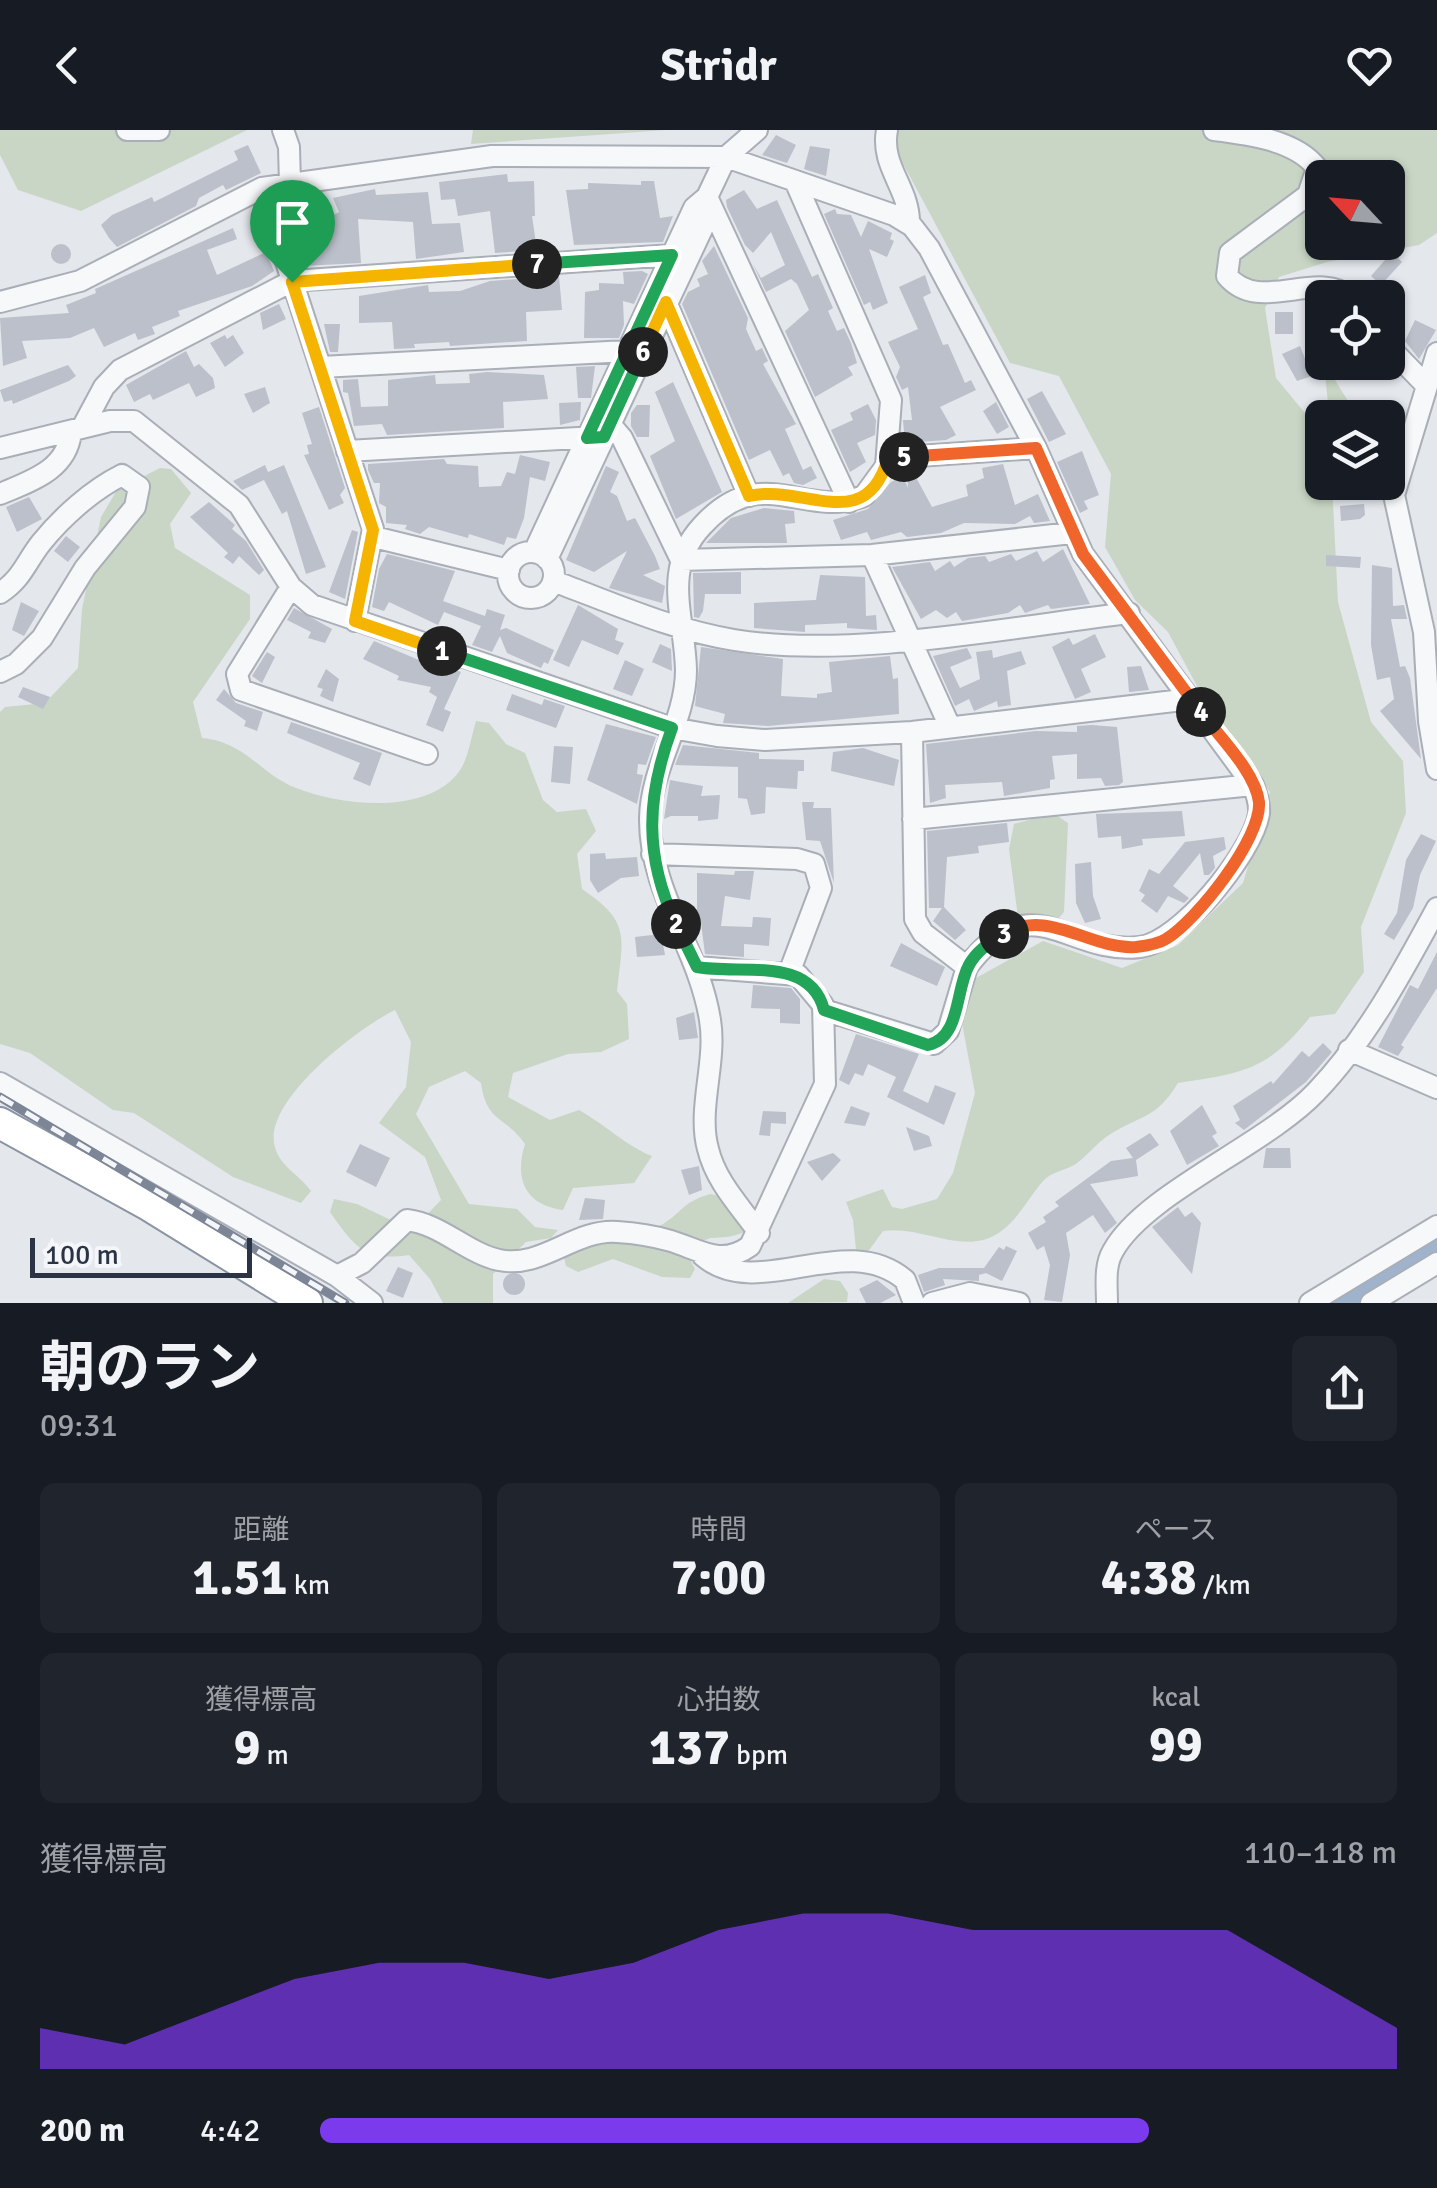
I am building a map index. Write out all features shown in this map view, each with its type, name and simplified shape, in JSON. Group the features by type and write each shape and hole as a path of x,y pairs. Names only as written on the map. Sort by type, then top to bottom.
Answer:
{"highway":[{"path":"0,1123 150,1206 307,1303"}],"street":[{"path":"127,130 159,130"},
{"path":"283,130 289,147 290,184"},
{"path":"541,556 704,224 708,197 726,156 757,130"},
{"path":"887,130 885,158 906,201 910,224"},
{"path":"1214,130 1252,135 1301,154 1317,168 1308,195 1230,254 1227,276 1254,293 1305,289"},
{"path":"0,302 80,281 262,188 492,156 726,156 910,224 929,248 1036,448 1083,554 1254,784 1259,813 1248,842 1166,939 1139,947 1119,946 1095,943 1056,926 1030,924 994,940 967,968 948,1031 934,1044 824,1010"},
{"path":"759,1233 729,1194 708,1151 711,1025 697,967 671,913 652,854 653,784 684,689 676,581 681,560 704,523 749,496 788,492 820,502 848,502 872,488 888,458 892,400 795,181"},
{"path":"262,188 374,537 355,621"},
{"path":"600,433 627,352 694,208 708,197"},
{"path":"708,197 848,502"},
{"path":"0,494 44,475 63,458 104,387 120,370 292,282 672,255"},
{"path":"666,302 749,496"},
{"path":"321,367 627,352"},
{"path":"1437,352 1424,383 1394,495 1424,632 1429,721 1437,769"},
{"path":"1405,363 1424,383"},
{"path":"0,448 126,419 153,433 239,505 291,586 312,605 672,728 765,740 912,732 1191,698"},
{"path":"347,451 600,433 622,438 681,560"},
{"path":"888,458 1036,448"},
{"path":"0,593 23,576 44,540 76,508 122,476 140,487 134,507 85,568 42,638 16,664 0,672"},
{"path":"681,560 872,555 1072,533"},
{"path":"374,537 509,570"},
{"path":"541,556 520,555 509,570 512,588 526,598 546,593 554,581"},
{"path":"872,555 950,727"},
{"path":"541,556 554,581 682,629 776,645 908,638 1129,614"},
{"path":"291,586 237,674 241,690 426,754"},
{"path":"912,732 915,919 923,933 967,968"},
{"path":"913,819 1254,784"},
{"path":"652,854 797,858 814,864 820,888 790,973"},
{"path":"1108,1303 1107,1268 1112,1251 1124,1236 1174,1194 1297,1112 1348,1050 1401,974 1437,908"},
{"path":"336,1276 362,1263 407,1220 458,1238 496,1260 525,1260 578,1236 608,1231 665,1240 704,1256 742,1252 759,1233 825,1084 824,1010 807,981 790,973 697,967"},
{"path":"1348,1050 1437,1088"},
{"path":"0,1082 336,1276 372,1303"},
{"path":"1310,1303 1437,1226"},
{"path":"704,1256 723,1280 758,1290 798,1288 845,1267 883,1269 906,1280 914,1303"},
{"path":"1371,1303 1437,1263"},
{"path":"932,1303 970,1293 1019,1303"}],"green space":[{"path":"0,130 247,130 81,211 18,190 0,155"},
{"path":"473,130 667,130 471,144"},
{"path":"885,130 1437,130 1437,233 1419,245 1405,248 1405,160 1305,160 1305,260 1338,260 1279,277 1265,308 1276,378 1305,413 1305,500 1333,500 1338,602 1371,722 1403,761 1406,813 1361,927 1364,972 1335,1014 1310,1017 1280,1049 1252,1066 1178,1083 1154,1111 1106,1137 1073,1166 1047,1178 1011,1223 993,1236 971,1242 908,1231 883,1231 867,1253 856,1250 853,1220 846,1202 883,1189 892,1207 902,1209 937,1199 953,1173 975,1093 962,1023 976,978 1043,941 1122,968 1178,945 1243,883 1270,792 1197,686 1168,632 1135,600 1105,547 1111,474 1059,376 1010,363"},
{"path":"1326,380 1335,380 1347,400 1328,400"},
{"path":"160,468 171,469 191,493 170,524 175,548 250,595 250,619 193,702 202,738 242,752 296,788 336,799 382,803 425,796 443,786 461,768 476,721 489,723 506,744 525,753 543,800 557,812 586,809 596,831 577,854 582,889 609,911 620,932 617,991 627,1004 629,1039 601,1052 568,1054 513,1073 508,1097 550,1120 579,1110 652,1156 634,1183 573,1188 563,1210 550,1207 531,1196 526,1188 521,1168 525,1144 492,1113 481,1083 465,1071 429,1087 416,1114 469,1204 517,1209 535,1227 558,1230 551,1238 526,1242 493,1274 493,1303 443,1303 430,1279 409,1255 381,1256 362,1249 330,1212 334,1199 357,1204 412,1230 441,1200 425,1157 379,1123 406,1087 411,1042 395,1010 318,1066 285,1106 276,1125 274,1143 284,1164 311,1191 301,1203 233,1177 134,1113 113,1110 30,1053 0,1044 0,712 5,707 45,703 78,668 82,609 101,517 117,490"},
{"path":"1053,813 1068,823 1064,912 1058,919 1018,917 1009,849 1014,824"},
{"path":"710,1194 720,1196 746,1226 744,1232 734,1236 702,1242 689,1258 695,1269 690,1278 662,1277 613,1259 578,1272 566,1266 564,1257 574,1249 651,1230"},
{"path":"824,1279 840,1281 848,1293 847,1302 788,1303"}],"building":[{"path":"776,135 796,145 787,163 762,155"},
{"path":"248,145 261,173 226,190 223,185 199,198 196,206 117,247 101,225 112,215 152,197 154,202 238,160 234,151"},
{"path":"810,146 830,149 826,176 804,169"},
{"path":"507,174 508,182 534,181 532,216 537,250 495,253 490,211 458,216 455,199 441,200 439,182"},
{"path":"641,181 654,181 660,218 673,216 663,242 574,245 566,190 588,189 588,183 641,185"},
{"path":"375,189 376,195 428,192 432,224 460,223 464,252 416,259 413,222 358,219 361,263 303,266 293,237 339,212 333,198"},
{"path":"744,190 757,209 777,200 812,277 818,274 833,308 828,311 837,331 844,328 851,343 857,363 848,367 853,375 815,397 785,331 809,310 791,279 766,292 753,264 761,278 785,265 771,232 753,253 745,245 726,200"},
{"path":"320,194 322,209 287,220 285,205"},
{"path":"835,209 837,214 851,215 861,237 868,221 892,233 890,239 894,241 887,257 869,249 888,303 873,310 870,302 864,305 824,214"},
{"path":"233,228 237,239 207,250 217,275 266,252 274,271 252,286 178,311 180,316 152,327 155,334 138,340 135,333 104,347 94,328 70,338 22,341 27,358 3,366 0,318 69,313 66,305 96,293 95,289"},
{"path":"61,244 71,254 61,264 51,254"},
{"path":"714,246 748,318 746,329 756,351 762,348 768,361 763,364 796,424 785,429 795,452 803,470 811,466 817,478 803,485 794,483 789,473 783,476 770,450 749,460 682,304 688,292 700,286 697,279 708,274 702,261"},
{"path":"1385,260 1402,262 1386,280 1371,276"},
{"path":"623,272 648,274 634,304 623,301 624,325 619,338 584,338 585,292 599,290 599,283 624,284"},
{"path":"925,275 931,293 923,297 943,345 948,344 965,383 971,380 976,390 940,407 956,435 946,440 905,443 903,420 912,420 908,387 902,390 896,377 900,367 888,342 918,329 899,287"},
{"path":"559,276 562,310 526,312 527,341 414,344 415,348 394,349 392,322 359,323 359,296 428,285 429,292 460,291 490,281"},
{"path":"279,304 286,319 263,330 260,313"},
{"path":"1275,312 1293,312 1293,334 1275,334"},
{"path":"1415,320 1436,330 1419,359 1405,341"},
{"path":"324,324 340,324 338,352 330,352"},
{"path":"225,335 227,339 233,335 244,353 225,367 210,343"},
{"path":"1300,346 1305,358 1305,378 1297,381 1282,354"},
{"path":"186,351 194,367 199,364 213,378 215,388 196,397 189,383 153,400 150,394 134,402 126,385"},
{"path":"68,365 76,376 69,381 13,404 12,400 4,402 0,390"},
{"path":"595,366 591,398 578,398 576,367"},
{"path":"469,374 544,375 548,399 503,402 504,428 387,435 382,424 354,426 348,393 343,392 343,380 358,379 361,407 388,406 388,380 435,375 436,384 470,383"},
{"path":"673,382 722,492 676,519 650,456 675,441 655,392"},
{"path":"265,387 270,403 253,413 244,394"},
{"path":"1042,391 1066,434 1049,442 1027,399"},
{"path":"581,402 580,420 560,425 559,403"},
{"path":"996,402 1009,427 997,434 983,411"},
{"path":"868,404 876,420 875,435 857,443 866,462 850,472 831,430 853,420 850,413"},
{"path":"637,405 650,405 649,437 637,437 631,426 631,413"},
{"path":"319,407 345,488 340,495 344,503 329,510 304,455 309,454 307,445 312,444 302,413"},
{"path":"1082,451 1099,495 1084,501 1088,509 1080,513 1057,462"},
{"path":"520,455 550,462 545,481 530,477 524,518 516,539 507,537 504,545 429,527 420,534 405,529 407,525 386,523 386,507 379,503 380,483 374,483 368,470 368,464 444,459 447,464 478,466 479,487 501,486 507,472 515,474"},
{"path":"1003,464 1015,505 1038,494 1050,521 1034,523 1030,516 1015,524 964,523 941,533 907,537 901,532 871,540 867,532 841,540 833,520 868,509 891,482 903,476 908,488 907,470 912,470 932,507 968,496 966,485 984,478 982,468"},
{"path":"265,465 268,472 284,465 326,567 306,574 287,511 282,514 264,480 242,490 233,481"},
{"path":"606,466 619,472 610,492 617,496 627,521 635,518 655,556 660,569 643,575 665,586 662,603 609,588 627,551 594,572 566,560"},
{"path":"29,497 42,519 17,532 6,507"},
{"path":"209,502 235,525 232,529 246,541 264,570 259,575 239,556 233,564 224,557 228,553 190,517"},
{"path":"1364,504 1365,515 1360,519 1341,521 1340,506"},
{"path":"764,508 794,511 795,523 785,524 787,543 706,543 731,518"},
{"path":"352,530 358,532 345,599 329,592"},
{"path":"66,536 80,547 68,562 54,551"},
{"path":"1063,549 1090,604 1051,609 1048,605 1025,613 1020,605 1008,613 962,621 956,612 947,618 936,610 921,619 892,567 930,562 935,571 950,561 954,567 968,558 985,556 989,562 1011,554 1016,561 1037,551 1043,562"},
{"path":"387,554 455,571 443,601 485,616 487,609 505,615 500,630 506,628 554,650 548,664 544,662 541,668 507,653 500,636 492,652 472,645 481,626 444,612 438,625 389,602 384,611 372,607 379,569"},
{"path":"1326,555 1361,557 1360,568 1326,566"},
{"path":"1372,565 1392,568 1393,606 1404,605 1407,619 1391,619 1400,667 1405,666 1410,678 1421,759 1380,711 1394,699 1390,677 1377,680 1371,645"},
{"path":"741,572 741,594 705,594 703,611 699,618 694,617 693,573"},
{"path":"820,575 865,577 866,616 876,615 877,630 847,628 847,623 805,625 805,632 754,628 754,603 816,600"},
{"path":"21,602 39,611 24,636 12,630"},
{"path":"578,605 618,629 615,640 624,643 618,655 582,640 569,667 553,660"},
{"path":"294,608 332,629 325,643 308,638 311,632 287,620"},
{"path":"1095,634 1106,657 1081,669 1091,692 1075,699 1052,647 1069,638 1073,645"},
{"path":"374,641 433,666 438,663 461,672 444,709 451,712 443,732 426,725 437,697 429,692 431,687 397,680 399,676 363,659"},
{"path":"660,644 671,649 672,671 652,662"},
{"path":"701,647 783,659 781,696 817,698 817,694 832,692 829,662 890,656 893,679 898,678 899,714 768,726 723,723 725,714 695,706"},
{"path":"967,648 972,658 950,667 960,688 980,679 976,652 992,650 993,658 1021,651 1026,664 1007,671 1011,705 998,707 997,701 974,711 969,699 955,706 933,656"},
{"path":"267,652 275,657 262,683 252,676"},
{"path":"625,660 644,669 632,696 613,689"},
{"path":"1141,666 1149,690 1129,692 1127,667"},
{"path":"326,669 339,679 333,702 320,696 323,689 317,687"},
{"path":"23,687 50,697 43,709 18,697"},
{"path":"224,689 236,703 263,712 257,731 244,726 246,721 216,700"},
{"path":"512,694 542,705 544,699 565,706 556,728 506,710"},
{"path":"291,722 382,753 370,786 353,779 360,763 287,733"},
{"path":"606,724 656,737 646,765 638,764 637,774 643,775 637,804 587,780"},
{"path":"1077,726 1117,727 1123,782 1119,785 1105,786 1101,778 1077,779 1077,754 1052,756 1055,779 1050,780 1050,788 1004,796 1002,782 945,785 946,798 930,803 926,744 1036,731 1077,732"},
{"path":"683,745 759,753 759,759 804,760 804,771 798,771 797,789 766,787 765,813 751,815 747,799 738,798 738,767 675,765"},
{"path":"554,746 573,747 570,784 551,782"},
{"path":"863,748 899,760 894,786 831,771 833,752"},
{"path":"670,780 703,786 701,796 720,795 718,819 664,819"},
{"path":"802,802 814,802 813,808 831,808 834,883 820,841 806,840"},
{"path":"1182,811 1185,836 1142,839 1143,845 1122,849 1121,836 1098,838 1096,814"},
{"path":"1007,823 1009,842 978,846 979,853 947,857 944,907 966,930 955,940 933,921 942,908 929,908 927,831"},
{"path":"1421,834 1436,841 1420,875 1413,908 1394,940 1384,934 1397,913 1406,860"},
{"path":"1224,837 1226,849 1213,856 1215,868 1209,875 1204,875 1200,853 1173,886 1189,898 1184,903 1168,896 1157,913 1141,901 1145,895 1139,891 1149,869 1159,874 1185,842"},
{"path":"605,853 606,859 637,857 639,876 621,878 598,893 590,880 590,854"},
{"path":"1091,862 1093,896 1101,919 1085,923 1076,903 1075,864"},
{"path":"735,871 754,871 750,900 725,896 721,926 752,927 753,917 771,918 769,946 744,944 744,957 705,954 701,923 697,923 697,873 734,875"},
{"path":"661,934 665,955 637,957 635,937"},
{"path":"901,943 945,967 937,986 890,966"},
{"path":"1437,952 1437,988 1401,1045 1404,1047 1398,1056 1378,1047 1410,985 1418,989"},
{"path":"753,985 791,988 800,999 800,1024 780,1023 780,1009 751,1008"},
{"path":"694,1012 698,1038 679,1040 676,1018"},
{"path":"856,1034 919,1054 903,1091 928,1103 935,1085 956,1093 944,1125 887,1097 896,1077 868,1064 863,1076 855,1073 849,1085 839,1080"},
{"path":"1323,1043 1332,1052 1306,1082 1244,1130 1235,1123 1240,1120 1233,1106 1271,1081 1273,1084 1302,1051 1309,1057"},
{"path":"1202,1105 1217,1133 1212,1136 1219,1146 1187,1165 1170,1131"},
{"path":"851,1106 870,1113 865,1126 844,1123"},
{"path":"763,1111 786,1112 786,1124 771,1123 770,1136 759,1135"},
{"path":"906,1127 929,1136 932,1146 914,1151"},
{"path":"1150,1133 1159,1145 1136,1160 1138,1176 1090,1184 1117,1223 1105,1233 1093,1215 1066,1233 1070,1255 1062,1302 1044,1300 1050,1265 1044,1246 1037,1250 1028,1233 1046,1222 1043,1217 1059,1206 1055,1202 1111,1161 1133,1158 1126,1148"},
{"path":"360,1144 390,1158 376,1187 346,1172"},
{"path":"1266,1148 1290,1148 1291,1168 1263,1168"},
{"path":"833,1153 841,1160 822,1181 807,1162"},
{"path":"699,1166 702,1190 689,1195 681,1170"},
{"path":"585,1198 605,1200 603,1219 579,1220"},
{"path":"1178,1207 1185,1217 1192,1212 1201,1223 1192,1274 1152,1227"},
{"path":"1006,1246 1017,1251 1002,1281 986,1273 979,1275 979,1281 943,1279 945,1285 924,1292 918,1275 939,1268 984,1268 999,1247 1004,1250"},
{"path":"398,1267 413,1273 403,1298 386,1291"},
{"path":"514,1273 522,1276 522,1292 514,1295 506,1292 503,1284 506,1276"},
{"path":"877,1280 896,1295 880,1303 866,1303 859,1289"}],"waterway":[{"path":"1339,1303 1437,1244"}],"railway":[{"path":"0,1097 345,1303"}],"route":[{"path":"672,255 587,438 604,437 666,302 749,496 788,492 838,504 864,496 881,476 888,458 1036,448 1083,554 1254,784 1259,813 1248,842 1230,869 1166,939 1139,947 1119,946 1095,943 1056,926 1030,924 994,940 967,968 948,1031 934,1044 914,1042 824,1010 820,997 798,975 697,967 671,913 656,871 650,838 653,784 672,728 355,621 373,530 292,282 672,255"}]}
